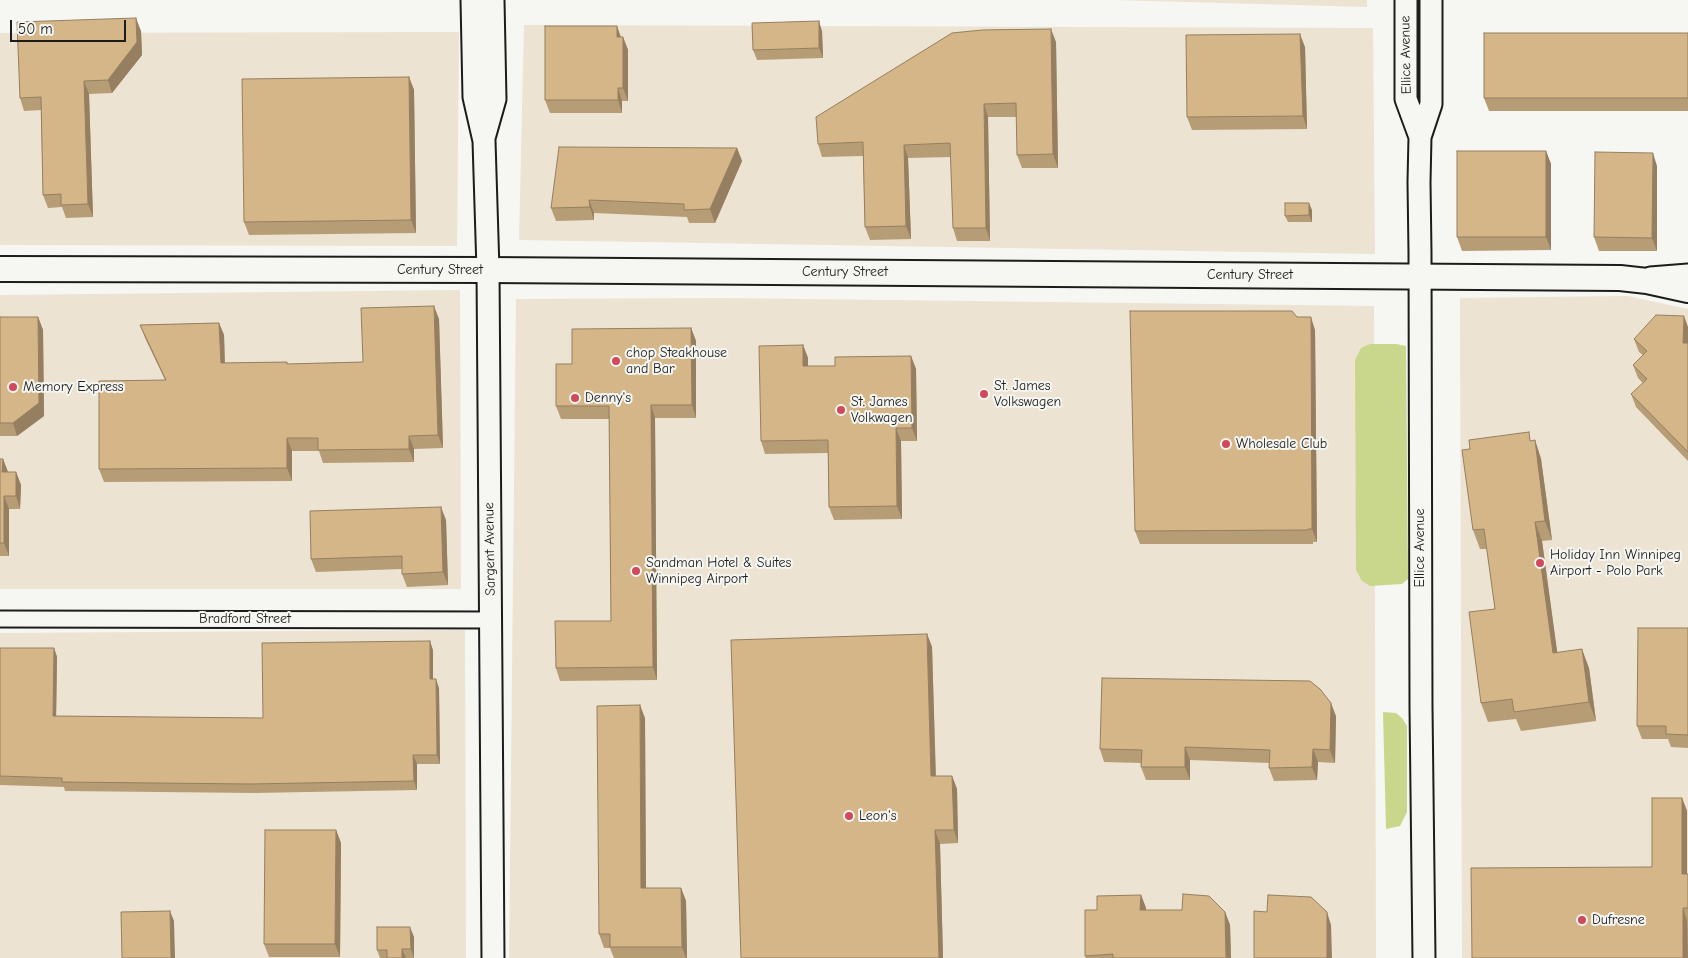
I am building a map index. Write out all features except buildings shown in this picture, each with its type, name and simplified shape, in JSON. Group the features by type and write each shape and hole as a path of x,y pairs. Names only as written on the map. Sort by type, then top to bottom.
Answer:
{"main road":[{"name":"Sargent Avenue","path":"472,0 474,97 484,141 488,270 493,958"},
{"name":"Sargent Avenue","path":"484,141 495,99 493,0"},
{"name":"Ellice Avenue","path":"1406,0 1406,99 1420,138"},
{"name":"Ellice Avenue","path":"1424,958 1420,630 1420,138 1431,104 1431,0"},
{"name":"Century Street","path":"0,269 488,270 1620,278 1647,281 1688,290"}],"street":[{"path":"1620,278 1688,272"},
{"name":"Bradford Street","path":"0,619 491,620"}],"shaded area":[{"path":"1114,0 1367,0 1367,7"},
{"path":"524,25 1373,28 1375,254 519,240"},
{"path":"459,32 457,246 0,245 0,33"},
{"path":"460,290 461,589 0,589 0,295"},
{"path":"1628,296 1688,309 1688,958 1462,958 1460,298"},
{"path":"724,298 1374,306 1376,958 509,958 516,299"},
{"path":"465,630 466,958 0,958 0,633"}],"green space":[{"path":"1370,344 1406,346 1408,579 1402,584 1370,586 1362,581 1356,570 1355,360 1361,348"},
{"path":"1383,712 1396,713 1407,726 1407,812 1400,826 1386,829"}],"place":[{"name":"chop Steakhouse and Bar","path":"616,361"},
{"name":"Memory Express","path":"13,387"},
{"name":"St. James Volkswagen","path":"984,394"},
{"name":"Denny's","path":"575,398"},
{"name":"St. James Volkwagen","path":"841,410"},
{"name":"Wholesale Club","path":"1226,444"},
{"name":"Holiday Inn Winnipeg Airport - Polo Park","path":"1540,563"},
{"name":"Sandman Hotel & Suites Winnipeg Airport","path":"636,571"},
{"name":"Leon's","path":"849,816"},
{"name":"Dufresne","path":"1582,920"}]}
